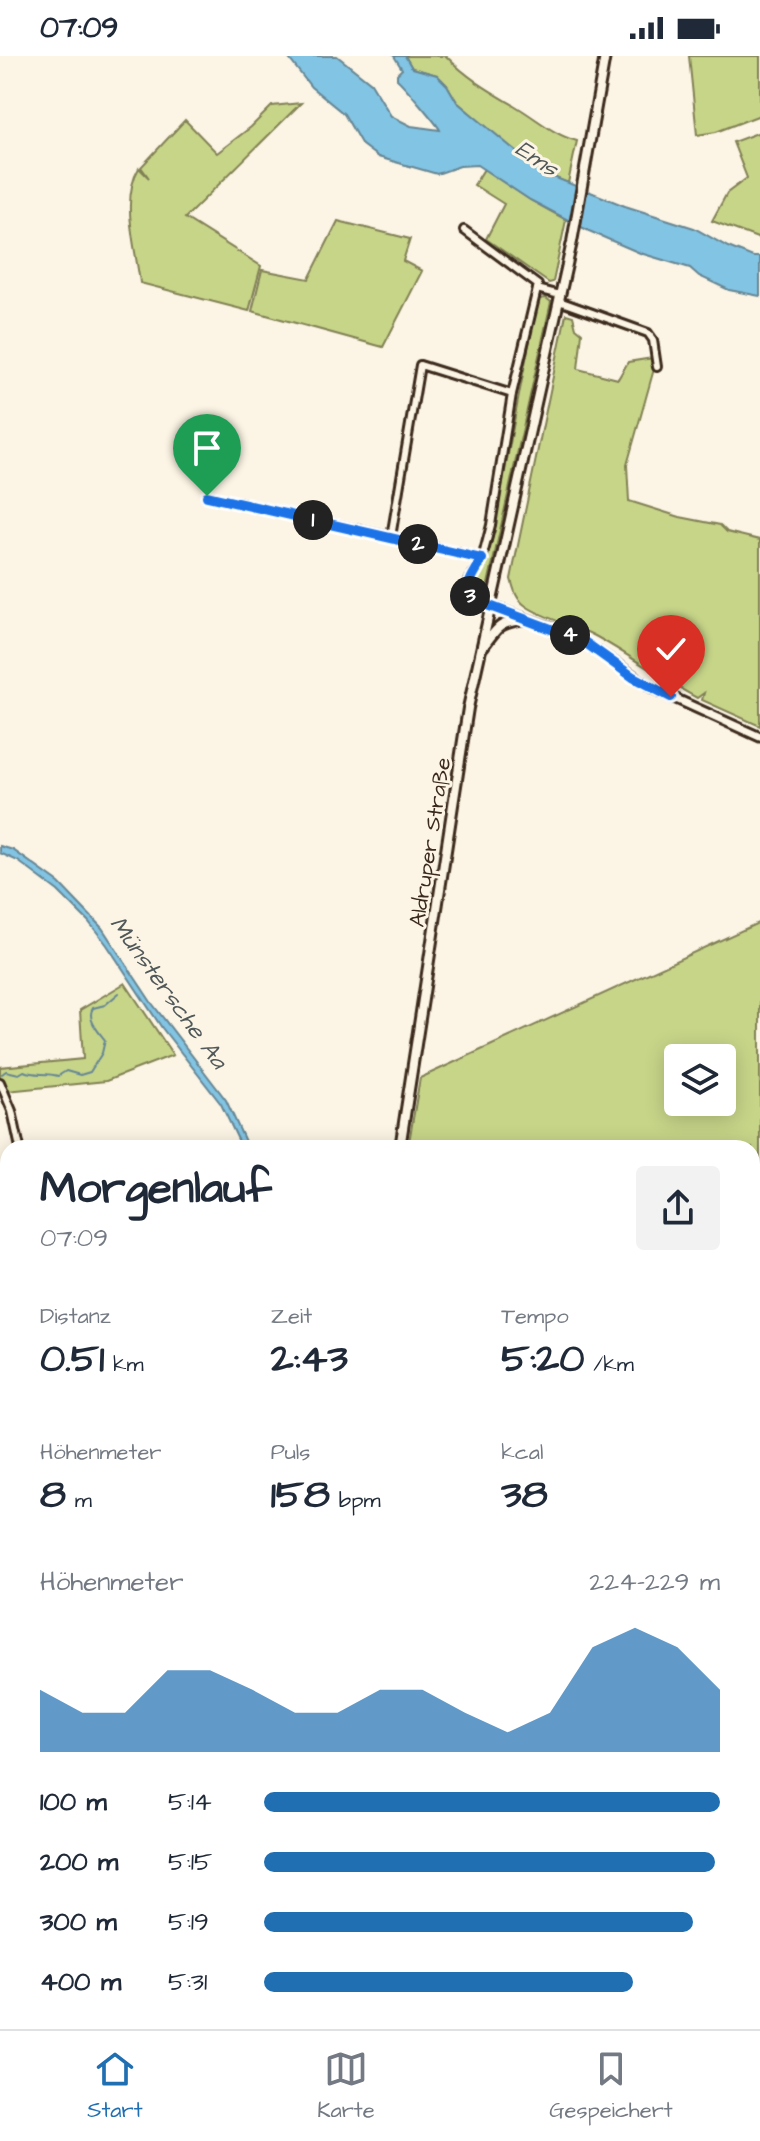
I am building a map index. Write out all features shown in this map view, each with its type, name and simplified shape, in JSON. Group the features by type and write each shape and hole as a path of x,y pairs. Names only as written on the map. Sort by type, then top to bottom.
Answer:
{"main road":[{"name":"Aldruper Straße","path":"401,1140 468,708 572,242 605,56"},
{"path":"480,651 498,626 525,619"}],"street":[{"path":"464,230 537,282 512,394 491,525 482,559 469,581 471,599 583,641 652,688 760,737"},
{"path":"537,289 648,333 653,340 657,367"},
{"path":"391,537 420,365 512,394"},
{"path":"207,496 482,559"},
{"path":"0,1082 12,1111 18,1140"}],"green space":[{"path":"405,56 446,56 488,90 553,131 577,141 568,183 541,172 457,102 437,75 412,68"},
{"path":"689,56 760,56 760,115 716,132 697,135"},
{"path":"301,103 185,218 261,266 249,311 140,283 130,209 133,180 139,168 149,178 141,167 185,120 217,153 272,106"},
{"path":"760,132 760,239 712,221 727,193 747,178 733,142"},
{"path":"484,169 566,220 553,282 549,283 486,239 504,204 474,185"},
{"path":"338,221 410,239 403,261 422,271 383,347 252,311 262,270 309,279"},
{"path":"546,298 551,302 486,593 479,595 473,592 492,540 532,329 539,299"},
{"path":"566,314 573,316 576,328 582,333 578,369 618,379 628,362 653,358 654,369 627,465 629,501 680,517 720,525 727,532 760,540 760,726 702,700 704,693 697,698 595,636 534,611 516,594 511,579"},
{"path":"760,922 760,1140 409,1140 420,1078"},
{"path":"125,983 173,1055 106,1081 7,1091 5,1087 6,1092 0,1094 0,1067 83,1059 80,1010"}],"water":[{"path":"287,56 337,56 371,83 391,116 411,126 440,130 397,79 402,69 394,56 405,56 412,68 437,75 457,102 541,172 625,206 694,228 728,247 760,257 760,296 729,290 699,276 690,268 640,253 589,231 530,200 477,165 460,166 437,174 378,157 362,145 344,114 311,87"},
{"path":"0,846 13,850 59,883 102,928 151,1002 226,1100 244,1140 238,1140 221,1104 162,1028 88,921 58,891 18,861 0,853"}],"waterway":[{"path":"2,1074 6,1071 19,1074 24,1071 58,1076 66,1071 80,1075 90,1072 102,1053 105,1040 94,1025 91,1012 119,993"}],"route":[{"path":"207,496 482,559 469,581 471,599 583,641 633,677 671,697"}],"water label":[{"name":"Ems","path":"537,158"},
{"name":"Münstersche Aa","path":"169,992"}]}
